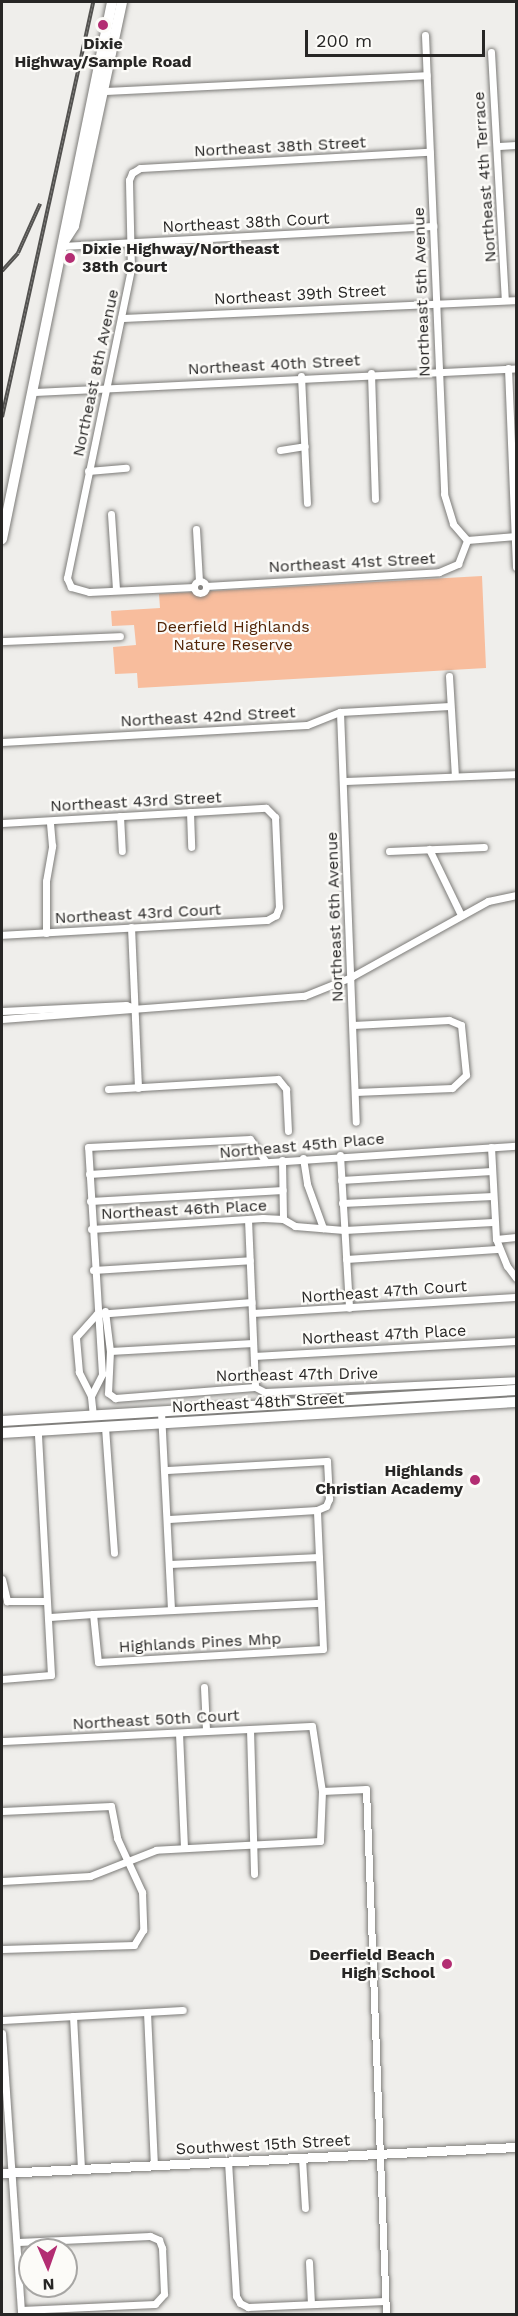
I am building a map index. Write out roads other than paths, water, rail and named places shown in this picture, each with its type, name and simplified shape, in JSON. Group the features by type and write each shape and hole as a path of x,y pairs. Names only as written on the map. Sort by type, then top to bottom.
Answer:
{"main road":[{"path":"2,539 112,2"},
{"path":"61,246 74,226 122,2"},
{"name":"Northeast 48th Street","path":"2,1421 516,1390"},
{"name":"Northeast 48th Street","path":"2,1433 516,1402"},
{"path":"22,1432 84,1425 93,1416"}],"street":[{"name":"Northeast 5th Avenue","path":"425,35 444,494 453,524 467,540"},
{"name":"Northeast 4th Terrace","path":"491,52 499,146 505,299"},
{"path":"104,91 427,75"},
{"path":"499,146 516,145"},
{"name":"Northeast 38th Street","path":"132,173 140,168 430,152"},
{"name":"Northeast 8th Avenue","path":"116,590 80,591 71,587 68,563 121,318 131,243 129,180 132,173"},
{"name":"Northeast 38th Court","path":"61,246 433,226"},
{"name":"Northeast 39th Street","path":"121,318 516,300"},
{"path":"507,368 516,567"},
{"name":"Northeast 40th Street","path":"33,392 301,376 516,368"},
{"path":"371,373 375,499"},
{"path":"301,376 307,503"},
{"path":"280,450 305,447"},
{"path":"88,471 126,468"},
{"path":"111,514 116,590 197,584 206,586 200,593 197,584 196,529"},
{"path":"467,540 516,536"},
{"name":"Northeast 41st Street","path":"206,586 453,569 467,540"},
{"path":"2,641 120,636"},
{"path":"449,676 455,776"},
{"name":"Northeast 42nd Street","path":"2,742 307,725 340,712 450,706"},
{"name":"Northeast 6th Avenue","path":"340,712 356,1122"},
{"path":"343,781 516,774"},
{"name":"Northeast 43rd Street","path":"2,823 266,808 272,811 279,907 276,915"},
{"path":"190,812 191,847"},
{"path":"120,816 122,851"},
{"path":"46,933 46,881 52,846 50,821"},
{"path":"389,851 484,847"},
{"path":"429,849 461,915"},
{"path":"2,1011 126,1005 135,1008 283,999 327,989 461,915 488,902 516,895"},
{"name":"Northeast 43rd Court","path":"2,935 267,920 276,915"},
{"path":"131,927 138,1088"},
{"path":"2,1019 131,1012 135,1008"},
{"path":"353,1025 449,1020 461,1025 466,1075 460,1085 452,1088 355,1092"},
{"path":"108,1089 278,1079 284,1083 288,1131"},
{"path":"91,1396 102,1374 93,1270 88,1147 250,1139 266,1162"},
{"name":"Northeast 45th Place","path":"89,1174 340,1155 516,1146"},
{"path":"491,1147 495,1239 498,1249 516,1278"},
{"path":"340,1155 349,1308"},
{"path":"303,1158 307,1184 323,1228"},
{"path":"282,1160 283,1219"},
{"path":"341,1180 492,1171"},
{"path":"90,1202 283,1190"},
{"path":"342,1203 493,1196"},
{"path":"248,1218 255,1387"},
{"name":"Northeast 46th Place","path":"91,1229 248,1218 283,1219 295,1227 344,1230 493,1222"},
{"path":"495,1239 516,1237"},
{"path":"346,1259 498,1249"},
{"path":"93,1270 250,1260"},
{"name":"Northeast 47th Court","path":"252,1314 516,1297"},
{"path":"93,1416 91,1396 79,1372 76,1337 97,1314 105,1311 252,1302"},
{"path":"105,1311 110,1351 253,1343"},
{"name":"Northeast 47th Place","path":"254,1356 516,1341"},
{"name":"Northeast 47th Drive","path":"110,1351 108,1394 115,1398 255,1387 265,1392 516,1380"},
{"path":"161,1412 169,1519 171,1609"},
{"path":"105,1427 114,1553"},
{"path":"2,1679 51,1675 50,1617 46,1601 38,1432"},
{"path":"166,1470 327,1461 329,1499 327,1506 317,1510 169,1519"},
{"path":"50,1617 321,1603 317,1510"},
{"path":"170,1564 319,1557"},
{"path":"2,1579 7,1601 46,1601"},
{"name":"Highlands Pines Mhp","path":"93,1614 98,1662 323,1649 321,1603"},
{"path":"204,1687 206,1730"},
{"name":"Northeast 50th Court","path":"2,1741 312,1726 322,1791"},
{"path":"250,1729 254,1874"},
{"path":"179,1733 184,1847"},
{"path":"2,1881 90,1875 156,1850 320,1841 322,1791 366,1789 377,2154 386,2314"},
{"path":"2,1811 111,1806 117,1838 142,1892 143,1930 134,1945 2,1949"},
{"path":"2,2019 183,2010"},
{"path":"147,2012 154,2165"},
{"path":"73,2016 81,2169"},
{"path":"2,2033 6,2172 18,2242"},
{"name":"Southwest 15th Street","path":"6,2172 516,2147"},
{"path":"302,2158 305,2208"},
{"path":"228,2162 236,2296 240,2303 248,2307 386,2301"},
{"path":"21,2312 155,2304 161,2300 164,2294 159,2240 150,2236 78,2239"},
{"path":"309,2262 311,2304"}],"railway":[{"path":"2,417 93,2"},
{"path":"2,271 18,253 40,204"}],"place":[{"name":"Dixie Highway/Sample Road","path":"103,25"},
{"name":"Dixie Highway/Northeast 38th Court","path":"70,258"},
{"name":"Highlands Christian Academy","path":"475,1480"},
{"name":"Deerfield Beach High School","path":"447,1964"}],"park label":[{"name":"Deerfield Highlands Nature Reserve","path":"233,636"}]}
